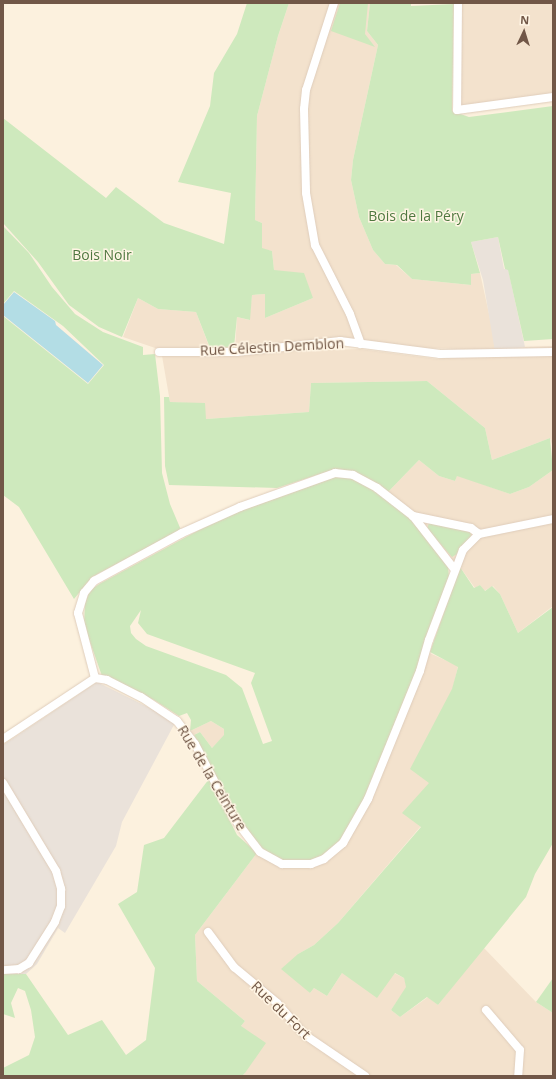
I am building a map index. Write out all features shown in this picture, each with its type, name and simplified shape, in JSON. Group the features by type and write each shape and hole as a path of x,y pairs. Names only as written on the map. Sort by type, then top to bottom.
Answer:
{"street":[{"path":"334,3 306,90 304,109 306,193 315,245 350,314 361,344"},
{"path":"458,3 457,110 553,97"},
{"name":"Rue Célestin Demblon","path":"159,352 236,352 340,341 440,354 553,352"},
{"path":"3,739 95,678 78,613 89,585 182,533 240,507 335,473 353,475 377,488 413,516 455,570"},
{"path":"413,516 471,528 479,534 553,519"},
{"name":"Rue de la Ceinture","path":"95,678 107,680 141,697 177,721 195,744 233,817 260,852 282,864 312,864 324,859 343,843 368,799 420,672 463,550 479,534"},
{"path":"3,783 56,871 61,889 61,906 55,922 29,963 19,970 3,970"},
{"name":"Rue du Fort","path":"208,932 234,967 277,1003 305,1035 366,1076"},
{"path":"486,1010 520,1050 518,1076"}],"shaded area":[{"path":"289,3 370,3 367,31 378,45 353,160 351,180 359,217 373,250 385,264 396,265 412,279 471,285 471,274 480,273 497,350 423,348 363,340 235,350 237,317 249,320 252,295 265,294 265,318 313,298 274,270 272,251 262,249 262,223 255,220 257,116 278,36"},
{"path":"456,3 553,3 553,95 455,108"},
{"path":"498,237 504,269 508,269 525,347 495,352 483,280 471,242"},
{"path":"138,298 158,309 196,312 212,354 360,349 437,359 525,347 553,346 553,448 550,438 492,460 485,428 427,381 311,383 309,412 206,419 187,403 170,402 161,350 123,337"},
{"path":"419,460 439,476 455,481 457,475 510,494 529,487 553,470 553,606 518,633 500,594 493,586 484,591 480,585 475,588 460,567 455,567 386,494"},
{"path":"423,650 458,666 421,826 338,923 314,945 298,954 304,986 310,993 314,988 327,996 342,973 394,973 404,978 407,987 391,1010 400,1017 428,997 438,1005 483,947 536,1002 553,1013 553,1076 242,1076 245,1073 241,1026 245,1021 197,981 195,935 260,849"},
{"path":"97,682 176,721 122,822 116,846 65,933 58,928 37,964 26,974 3,974 3,745"},
{"path":"211,721 224,729 225,735 212,748 200,732 194,735 190,731"}],"green space":[{"name":"Bois Noir","path":"247,3 289,3 278,36 257,116 255,220 262,223 262,248 272,251 274,270 304,273 313,298 265,318 265,294 252,295 250,320 237,317 234,347 210,348 196,312 158,309 138,298 122,337 99,327 69,305 38,262 3,223 3,118 106,198 116,187 164,223 224,244 231,193 178,182 210,106 214,73 237,34"},
{"path":"340,3 368,3 365,34 375,47 331,31"},
{"name":"Bois de la Péry","path":"370,3 411,3 411,6 454,4 452,111 469,117 553,106 553,339 524,341 508,270 505,269 498,237 471,242 480,273 471,274 471,285 412,279 397,265 385,264 373,250 359,217 351,180 353,160 378,45 367,31"},
{"path":"3,226 29,253 52,287 75,314 103,332 143,347 143,355 155,354 160,396 162,473 170,504 181,530 92,577 74,599 19,507 3,495 3,316 88,384 104,365 63,326 14,291 3,304"},
{"path":"427,381 485,428 492,460 550,438 553,470 529,487 510,494 457,476 455,481 439,476 419,460 387,493 356,474 342,470 326,472 277,488 169,485 165,466 164,397 169,397 170,402 205,403 206,419 309,412 311,383"},
{"path":"335,477 351,477 377,490 412,517 448,566 449,577 418,668 369,792 342,839 328,853 308,862 282,862 260,849 238,819 194,735 200,732 212,748 224,735 224,729 211,721 190,731 191,720 187,713 179,716 154,700 102,676 84,625 85,603 90,590 223,517","holes":["141,610 138,623 147,634 255,673 251,683 272,741 263,744 242,688 226,675 146,646 136,639 131,633 130,626"]},
{"path":"429,523 470,531 471,536 457,554 452,557 427,529"},
{"path":"460,567 474,588 480,585 485,591 492,586 500,594 518,633 553,607 553,843 535,874 526,897 438,1005 427,997 400,1017 391,1010 406,987 404,978 395,973 377,998 342,973 327,996 314,988 310,993 281,969 298,954 314,945 338,923 421,827 402,813 429,783 410,769 452,689 458,667 430,652"},
{"path":"209,779 237,835 257,853 195,935 197,981 245,1021 241,1026 266,1043 242,1076 3,1076 3,1068 29,1055 35,1037 31,1010 25,991 18,988 11,1003 15,1018 3,1014 3,974 26,974 68,1035 102,1020 126,1055 146,1040 155,968 118,904 137,892 144,845 164,838"},
{"path":"553,978 553,1013 536,1002"}],"water":[{"path":"14,292 55,321 56,325 103,365 88,383 3,315 3,305"}]}
